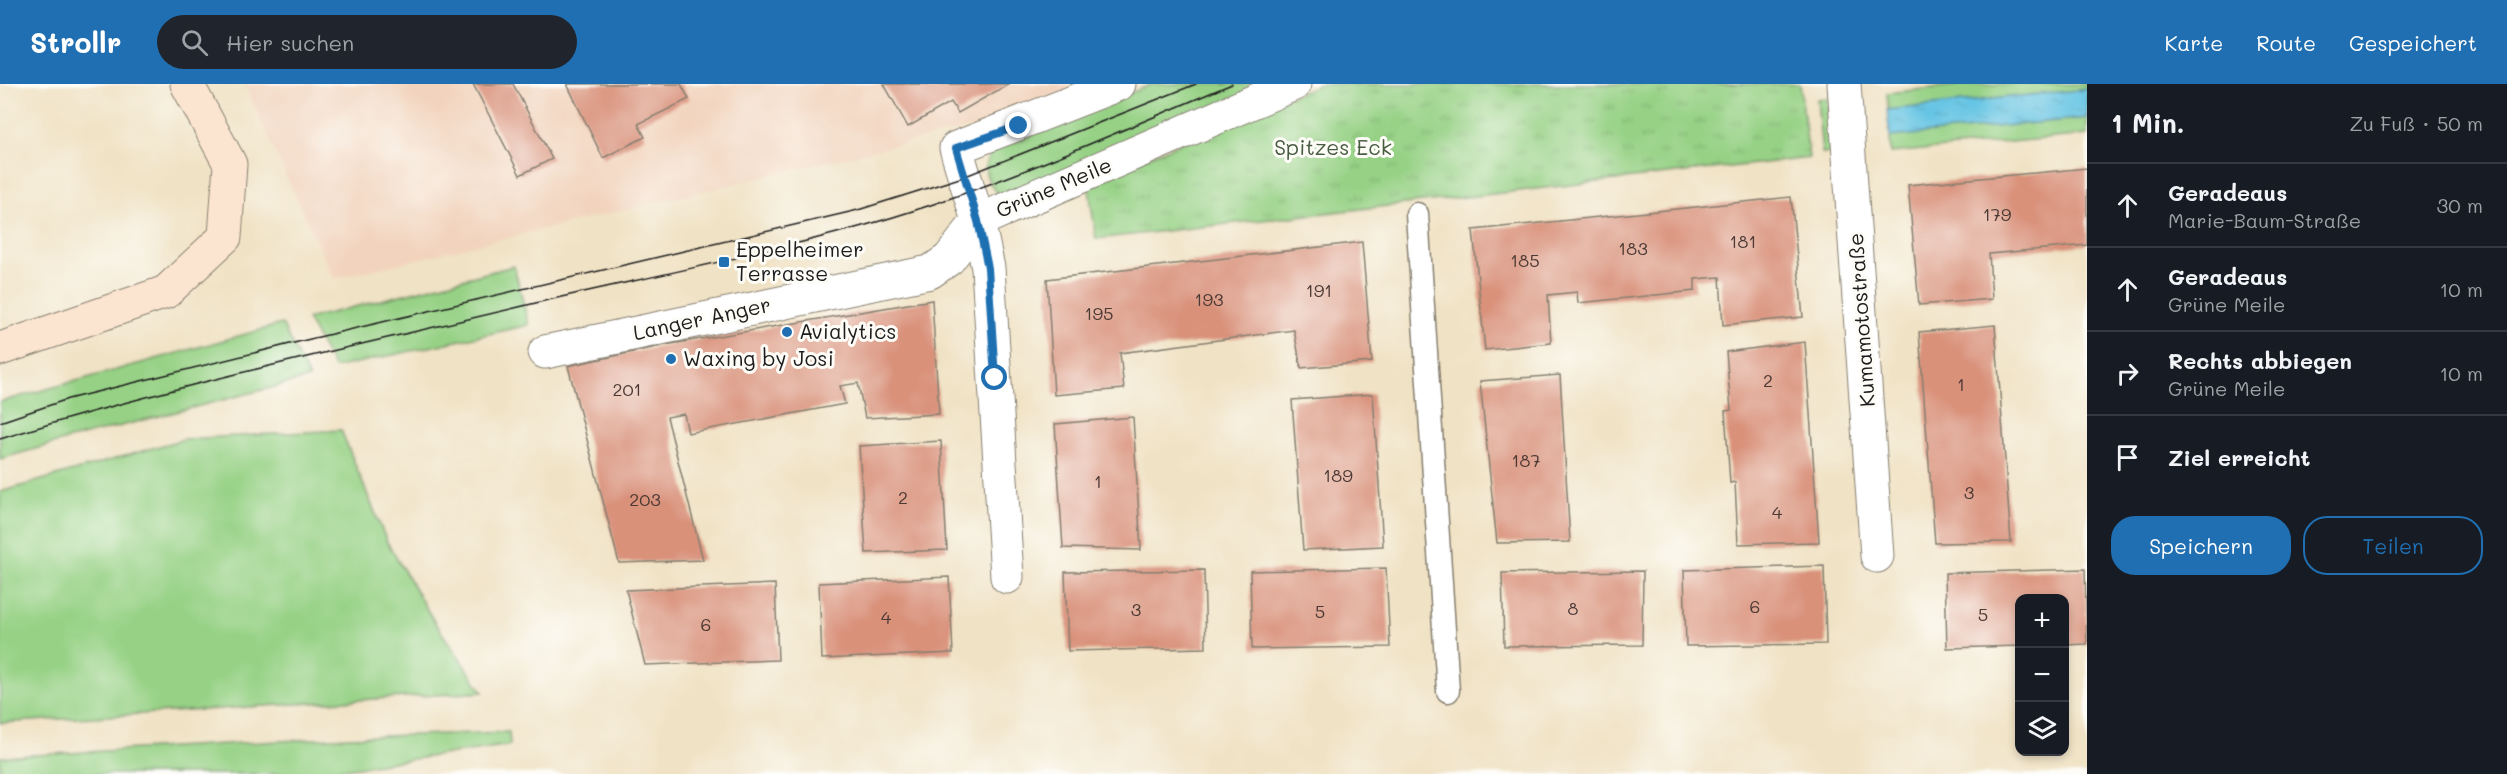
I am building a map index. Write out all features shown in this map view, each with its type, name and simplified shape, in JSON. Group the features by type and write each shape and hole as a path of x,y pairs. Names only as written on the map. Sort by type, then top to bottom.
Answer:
{"street":[{"path":"0,349 166,292 225,237 230,164 188,84"},
{"name":"Grüne Meile","path":"1119,84 956,148 978,221 1294,84"},
{"name":"Kumamotostraße","path":"1844,84 1877,556"},
{"path":"978,221 988,268 1007,577"},
{"name":"Langer Anger","path":"545,352 930,272 949,259 978,221"}],"lane":[{"path":"1418,214 1448,691"}],"shaded area":[{"path":"244,84 1083,84 1007,119 334,279"}],"green space":[{"path":"1152,84 1271,84 1010,194 997,193 990,183 986,173 986,163 991,152"},
{"name":"Spitzes Eck","path":"1320,84 1800,84 1809,158 1096,239 1088,182"},
{"path":"1970,84 2087,84 2087,135 1891,153 1887,93"},
{"path":"1827,98 1831,153 1822,153 1817,99"},
{"path":"514,266 529,325 334,368 307,319"},
{"path":"282,324 309,378 0,459 0,402"},
{"path":"341,430 387,542 435,623 483,692 0,723 0,492 184,439"},
{"path":"509,732 510,745 310,774 0,774 0,757 349,737"}],"water":[{"path":"2087,89 2087,118 1890,137 1887,110"}],"building":[{"path":"473,84 513,84 552,159 520,175"},
{"path":"567,84 681,84 689,99 638,124 645,137 603,158"},
{"path":"884,84 1009,84 958,113 951,102 908,127"},
{"path":"2087,168 2087,245 1989,254 1992,299 1919,305 1908,185"},
{"path":"1791,197 1803,317 1723,325 1720,277 1695,279 1695,291 1578,303 1577,292 1548,295 1551,343 1485,350 1473,230"},
{"path":"1362,242 1372,362 1301,368 1294,330 1120,353 1124,389 1054,395 1047,279"},
{"path":"932,300 939,414 865,418 858,383 840,386 845,404 688,433 684,414 667,417 703,560 619,563 568,366 671,344"},
{"path":"1995,325 2011,542 1935,543 1919,332"},
{"path":"1805,342 1819,542 1738,544 1735,482 1730,483 1725,411 1731,410 1726,352"},
{"path":"1560,375 1570,542 1497,543 1480,381"},
{"path":"1373,394 1383,546 1303,550 1292,400"},
{"path":"1133,417 1141,550 1063,548 1055,424"},
{"path":"941,441 947,550 866,553 859,446"},
{"path":"1824,566 1826,644 1686,646 1684,570"},
{"path":"1386,568 1390,647 1252,649 1250,571"},
{"path":"2085,569 2087,644 2069,645 2069,594 2015,594 2015,646 1947,648 1945,573"},
{"path":"1204,570 1206,648 1068,651 1065,572"},
{"path":"1643,571 1642,645 1504,646 1502,573"},
{"path":"949,577 953,653 822,659 819,583"},
{"path":"775,584 778,660 645,665 626,590"}],"tram line":[{"path":"0,422 68,399 306,340 858,210 963,177 1196,84"},
{"path":"0,439 135,400 271,366 741,257 859,227 1001,180 1232,84"}],"place":[{"name":"Eppelheimer Terrasse","path":"724,262"},
{"name":"Avialytics","path":"787,332"},
{"name":"Waxing by Josi","path":"671,359"}],"route":[{"path":"995,378 988,268 978,221 956,148 1019,126"}]}
